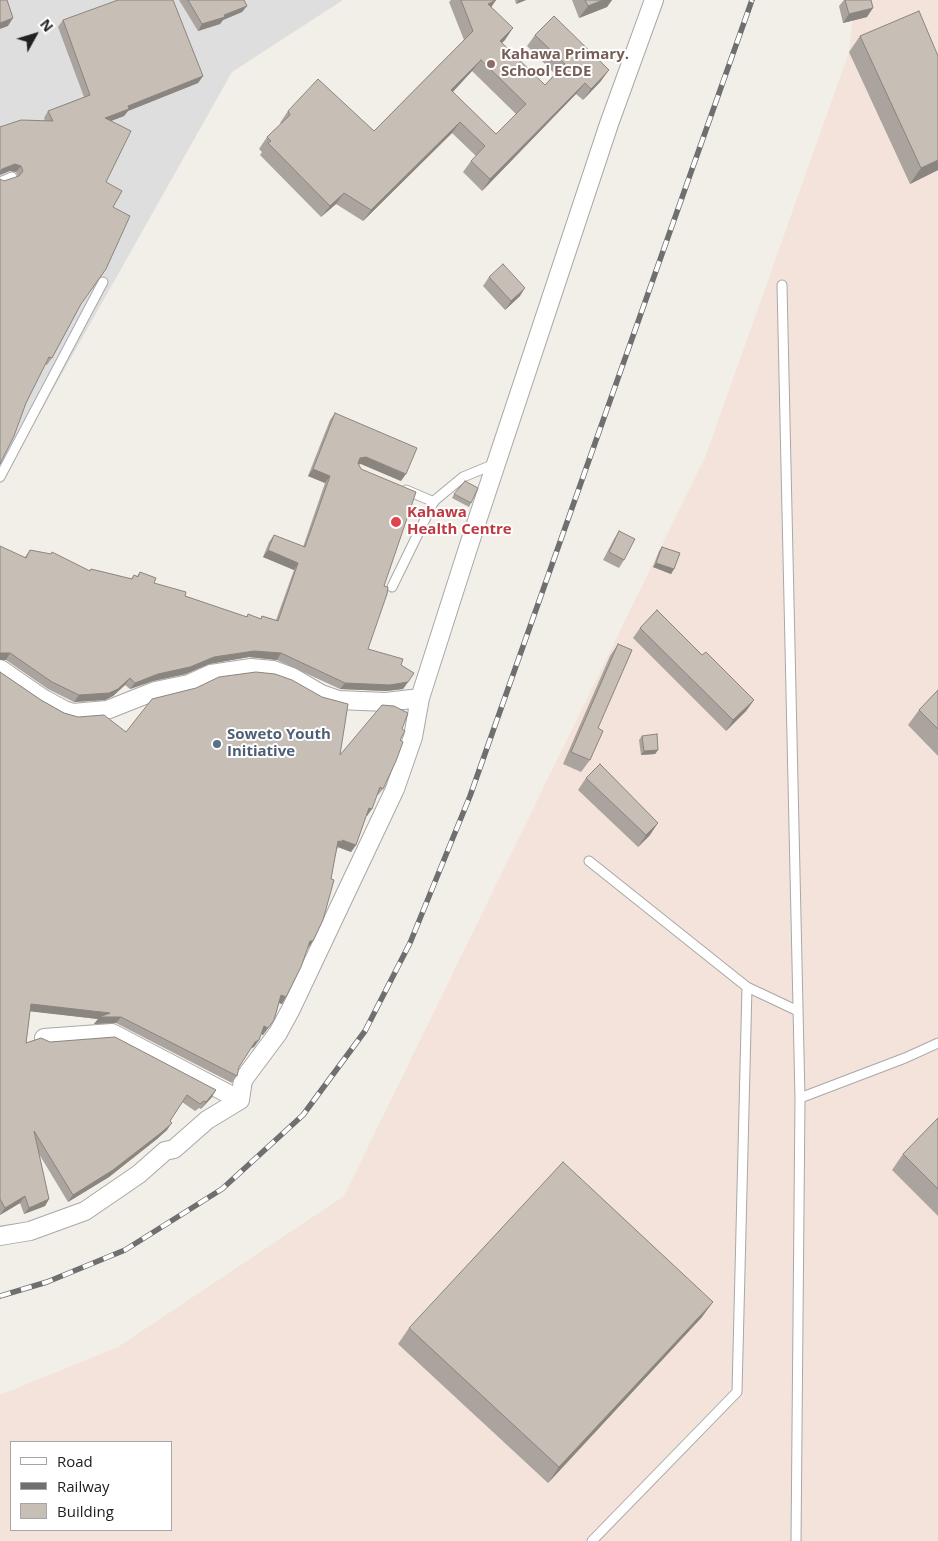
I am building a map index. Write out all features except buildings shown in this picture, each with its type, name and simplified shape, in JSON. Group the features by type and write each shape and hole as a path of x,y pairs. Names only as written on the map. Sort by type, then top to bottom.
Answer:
{"street":[{"path":"240,1100 243,1080 278,1033 396,789 413,737 420,698 497,462 609,124 654,0"},
{"path":"0,669 47,701 73,713 107,710 155,691 190,684 211,674 251,668 273,670 292,676 321,694 338,700 386,702 420,698"},
{"path":"44,1038 112,1033 240,1100"},
{"path":"0,1236 30,1230 85,1211 139,1174 165,1151 174,1149 194,1134 207,1120 240,1100"}],"lane":[{"path":"0,182 12,178"},
{"path":"0,477 103,282"},
{"path":"782,285 800,1098 796,1541"},
{"path":"392,588 434,502 464,477 497,462"},
{"path":"401,488 434,502"},
{"path":"589,861 747,987 798,1012"},
{"path":"592,1541 737,1392 747,987"},
{"path":"800,1098 905,1058 938,1043"}],"shaded area":[{"path":"0,0 343,0 232,72 0,484"},
{"path":"855,0 938,0 938,1541 0,1541 0,1395 118,1347 344,1196 706,455 849,52"}],"railway":[{"path":"0,1296 47,1282 125,1250 222,1189 303,1115 365,1031 410,943 470,796 752,0"}],"place":[{"name":"Kahawa Primary. School ECDE","path":"491,64"},
{"name":"Kahawa Health Centre","path":"396,522"},
{"name":"Soweto Youth Initiative","path":"217,744"}]}
